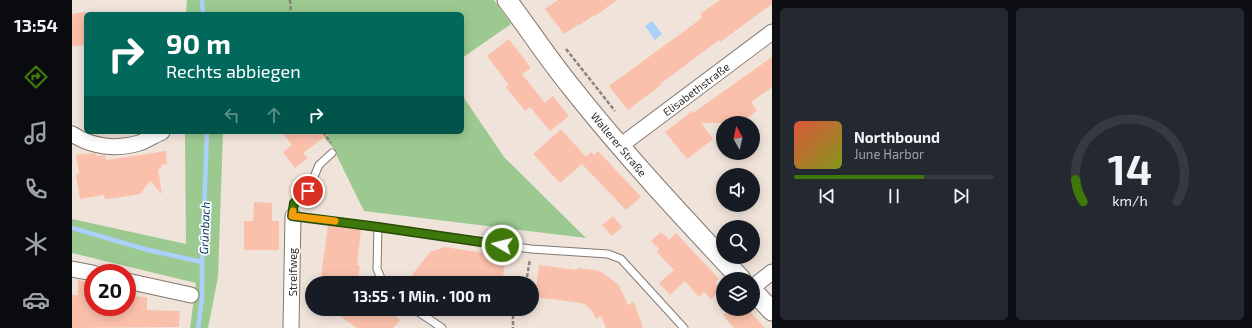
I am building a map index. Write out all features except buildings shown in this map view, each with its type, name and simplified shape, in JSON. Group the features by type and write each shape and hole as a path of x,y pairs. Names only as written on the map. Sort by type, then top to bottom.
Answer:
{"street":[{"name":"Wallerer Straße","path":"509,1 572,88 627,140 663,196 735,272"},
{"name":"Elisabethstraße","path":"627,140 772,32"},
{"path":"72,134 94,144 112,148 138,143 158,134"},
{"name":"Streifweg","path":"291,328 292,216"},
{"path":"72,269 84,271"},
{"path":"760,281 772,272"},
{"path":"136,283 191,295"},
{"path":"760,298 772,311"}],"lane":[{"path":"332,153 319,165 308,191 294,203 292,216 531,249 608,254 621,259 684,328"},
{"path":"378,227 377,269 380,276"},
{"path":"424,316 442,328"}],"path":[{"path":"290,0 291,12"},
{"path":"566,49 627,140"},
{"path":"527,276 531,249"},
{"path":"513,316 513,328"}],"green space":[{"path":"187,0 494,0 511,24 464,57 464,12 186,12"},
{"path":"464,98 504,157 586,238 364,211 333,148 322,134 464,134"},
{"path":"185,134 223,134 218,277 208,328 190,328 196,283 136,268 136,264 117,264 72,253 72,219 186,244"}],"water":[{"path":"652,21 662,34 655,40 645,26"}],"waterway":[{"name":"Grünbach","path":"202,0 203,12"},
{"name":"Grünbach","path":"72,228 148,250 202,262 207,134"},
{"path":"198,328 202,299 202,262"}],"slow traffic":[{"path":"293,211 292,216 335,221"}],"route":[{"path":"308,191 294,203 292,216 502,245"}]}
